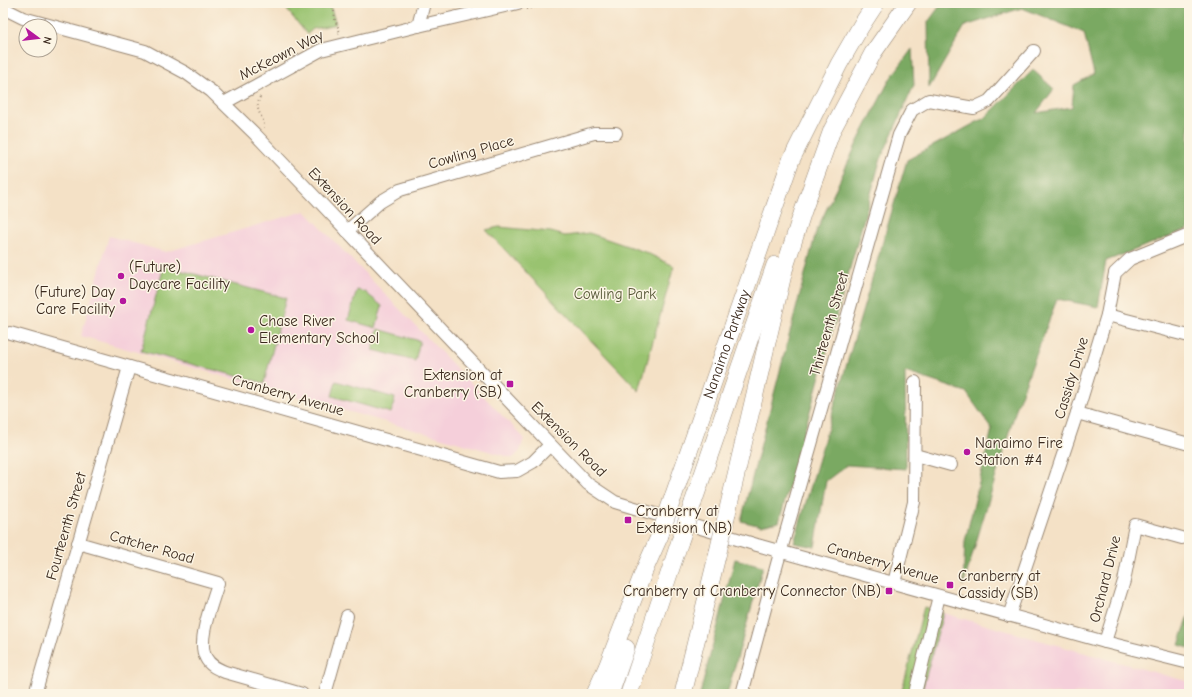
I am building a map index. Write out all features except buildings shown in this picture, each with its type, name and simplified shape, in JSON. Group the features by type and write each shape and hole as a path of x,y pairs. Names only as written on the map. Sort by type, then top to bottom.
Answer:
{"highway":[{"name":"Nanaimo Parkway","path":"596,694 644,571 660,535 791,160 843,58 876,3"},
{"path":"629,694 680,541 789,226 816,159 873,53 908,3"},
{"path":"683,694 784,270 832,130"},
{"path":"610,694 650,581 660,535"}],"street":[{"path":"418,26 424,3"},
{"name":"McKeown Way","path":"224,103 321,50 518,3"},
{"name":"Extension Road","path":"3,8 23,18 144,51 186,73 211,91 347,231 588,484 615,502"},
{"name":"Thirteenth Street","path":"742,694 899,135 912,110 929,100 974,108 989,101 1034,51"},
{"name":"Cowling Place","path":"347,231 380,202 400,190 594,133 616,132"},
{"name":"Cassidy Drive","path":"1009,616 1077,413 1107,315 1115,273 1130,259 1189,235"},
{"path":"1107,315 1189,336"},
{"name":"Cranberry Avenue","path":"10,333 499,472 517,471 533,462 550,445"},
{"name":"Fourteenth Street","path":"35,694 128,367"},
{"path":"894,583 914,502 915,382"},
{"path":"1077,413 1189,444"},
{"path":"915,456 951,465"},
{"name":"Cranberry Avenue","path":"615,502 1009,616 1189,663"},
{"name":"Orchard Drive","path":"1105,642 1124,581 1135,525 1182,538"},
{"name":"Catcher Road","path":"78,543 218,583 203,636 202,649 206,659 214,667 226,672 302,694"},
{"path":"916,689 939,596"},
{"path":"324,694 347,616"}],"path":[{"path":"332,47 333,36 340,33 335,19 333,3"},
{"path":"262,92 257,103 258,111 264,122 264,131"}],"shaded area":[{"name":"Chase River Elementary School","path":"305,211 524,438 520,451 513,458 81,336 109,236 166,252"},
{"path":"943,613 1189,682 1187,694 920,694"}],"green space":[{"path":"287,3 329,3 336,24 313,29 307,34 287,10"},
{"path":"942,3 1189,3 1189,229 1106,261 1098,307 1057,299 1017,406 963,586 965,541 992,429 966,392 905,372 906,469 847,465 826,481 815,547 794,543 907,160 986,117 1033,70 1054,89 1036,113 1072,107 1074,85 1094,74 1084,33 1022,8 965,26 929,88 928,22"},
{"path":"912,49 914,85 880,161 779,522 761,526 741,521 816,232 857,143 890,79"},
{"name":"Cowling Park","path":"499,227 551,232 565,236 589,233 645,252 674,266 639,391 486,230"},
{"path":"164,266 286,298 264,383 141,351"},
{"path":"357,290 365,292 382,306 376,328 348,320"},
{"path":"378,329 420,341 415,361 373,350"},
{"path":"336,381 395,398 391,413 332,396"},
{"path":"735,559 763,566 727,694 700,694"},
{"path":"924,607 943,613 921,694 901,694"},
{"path":"1189,615 1189,648 1179,645"}],"place":[{"name":"(Future) Daycare Facility","path":"121,276"},
{"name":"(Future) Day Care Facility","path":"123,301"},
{"name":"Chase River Elementary School","path":"251,330"},
{"name":"Extension at Cranberry (SB)","path":"510,384"},
{"name":"Nanaimo Fire Station #4","path":"967,452"},
{"name":"Cranberry at Extension (NB)","path":"628,520"},
{"name":"Cranberry at Cassidy (SB)","path":"950,585"},
{"name":"Cranberry at Cranberry Connector (NB)","path":"889,591"}]}
